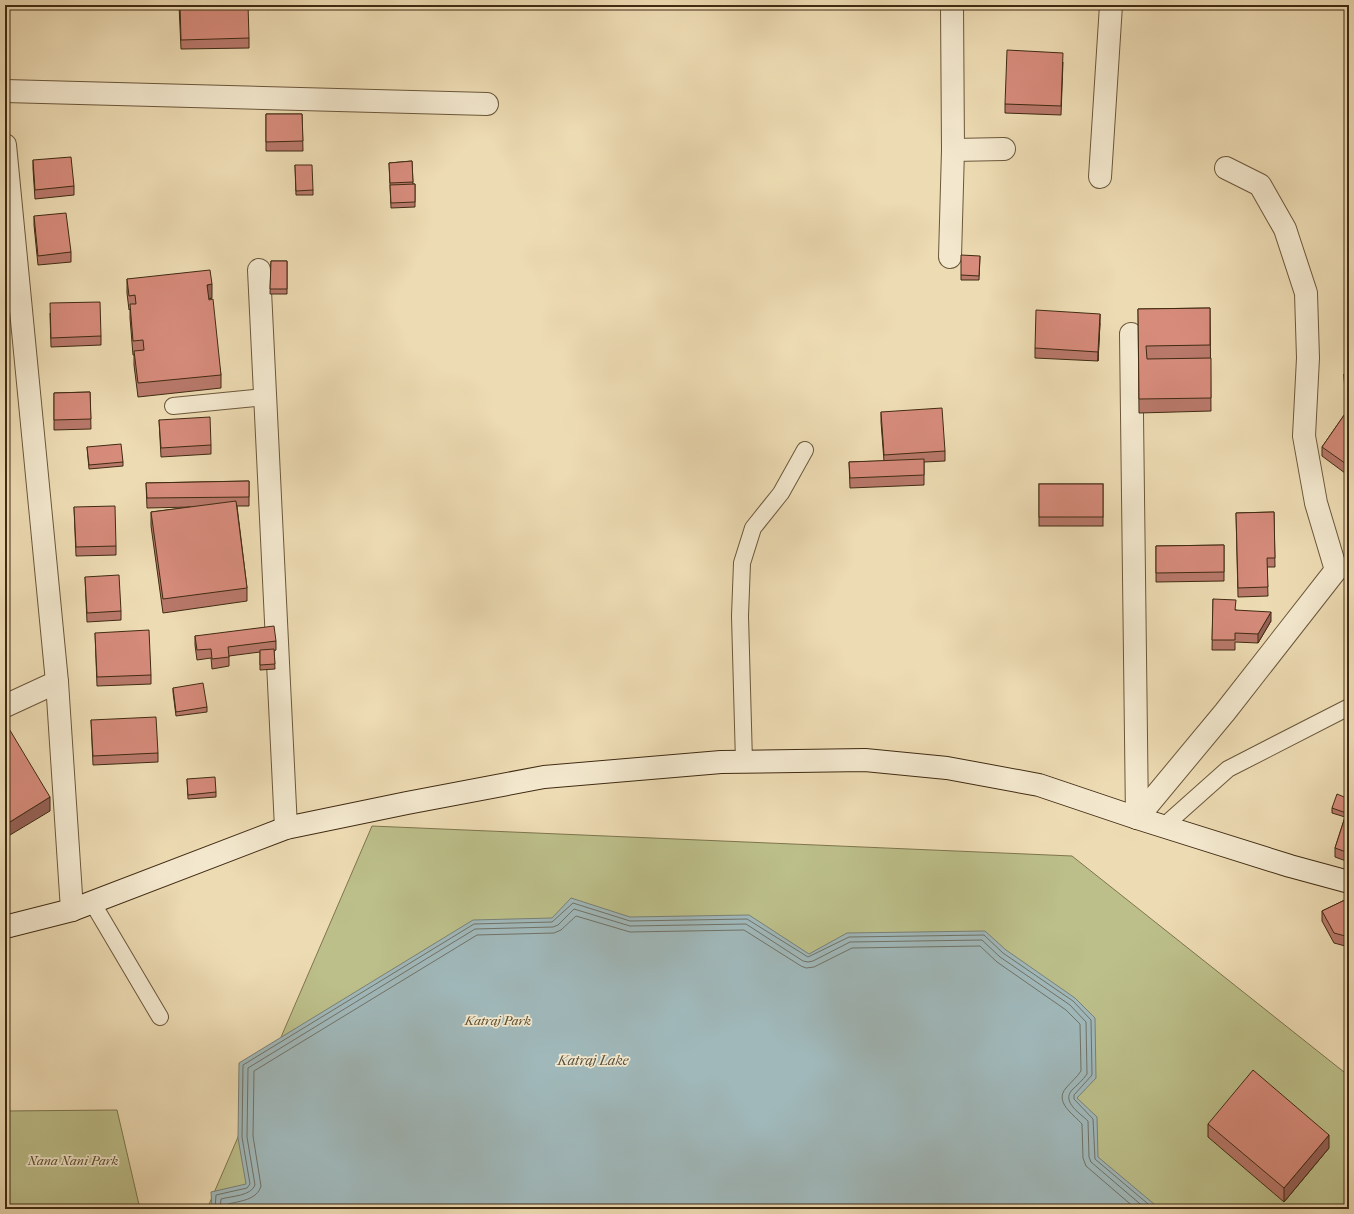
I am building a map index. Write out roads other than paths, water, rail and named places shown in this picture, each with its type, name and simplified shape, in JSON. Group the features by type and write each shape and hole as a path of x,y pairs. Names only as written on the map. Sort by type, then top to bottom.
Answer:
{"street":[{"path":"950,257 953,150 952,5"},
{"path":"1100,177 1111,5"},
{"path":"5,91 487,104"},
{"path":"5,145 57,682 82,906"},
{"path":"953,150 1004,149"},
{"path":"1136,818 1225,712 1342,562 1316,503 1304,436 1308,358 1306,293 1285,229 1260,185 1226,168"},
{"path":"259,270 286,828"},
{"path":"1131,334 1136,818"},
{"path":"5,706 57,682"},
{"path":"5,927 82,906 286,828 407,803 544,778 720,762 865,760 947,768 1039,785 1136,818 1290,866 1349,882"}],"lane":[{"path":"173,406 265,397"},
{"path":"744,762 740,616 742,563 753,528 781,493 805,450"},
{"path":"1164,826 1228,769 1349,707"},
{"path":"82,906 160,1017"}],"water":[{"name":"Katraj Lake","path":"571,898 630,917 749,915 809,954 847,933 985,931 1006,950 1075,998 1095,1018 1096,1078 1077,1098 1097,1117 1098,1157 1160,1209 212,1209 211,1192 246,1184 238,1138 239,1063 473,920 552,918"}],"park label":[{"name":"Katraj Park","path":"498,1020"},
{"name":"Nana Nani Park","path":"73,1160"}]}
